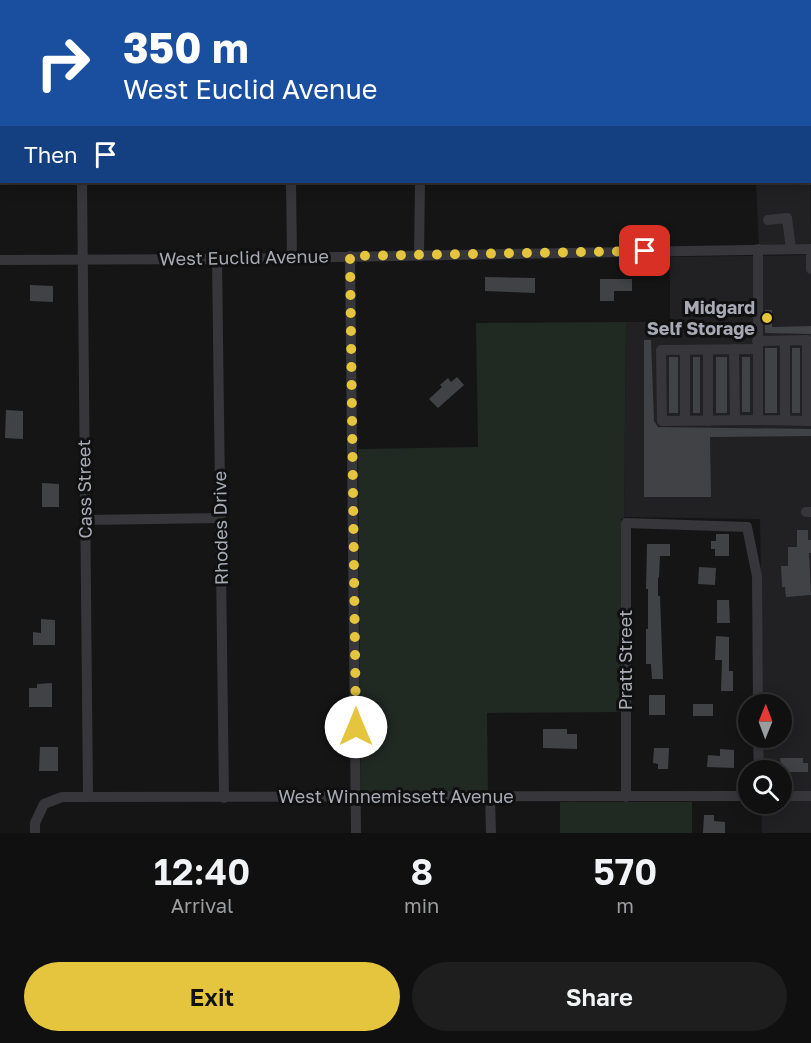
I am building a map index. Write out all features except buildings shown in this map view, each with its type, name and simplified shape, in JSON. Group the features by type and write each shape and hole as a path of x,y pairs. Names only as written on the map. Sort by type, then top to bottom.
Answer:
{"street":[{"name":"Cass Street","path":"82,183 88,797"},
{"path":"291,183 292,256"},
{"path":"419,255 420,183"},
{"path":"768,219 786,219 791,249"},
{"path":"758,249 758,420"},
{"name":"West Euclid Avenue","path":"0,260 217,259 811,249"},
{"path":"811,249 811,269"},
{"path":"350,256 356,833"},
{"name":"Rhodes Drive","path":"217,259 224,798"},
{"path":"784,420 785,340"},
{"path":"785,340 807,340 809,421 662,421 661,350 734,350 785,340"},
{"path":"685,350 685,421"},
{"path":"708,350 708,421"},
{"path":"734,350 735,420"},
{"path":"85,520 221,518"},
{"name":"Pratt Street","path":"626,797 626,523 747,527 757,576 758,694"},
{"name":"West Winnemissett Avenue","path":"35,833 35,823 44,804 62,797 738,796"},
{"path":"792,796 811,796"},
{"path":"490,797 491,833"}],"shaded area":[{"path":"756,183 810,183 811,245 759,246"},
{"path":"811,255 811,791 792,791 792,760 763,760 763,748 792,748 792,694 763,694 760,519 624,517 626,322 670,322 670,257"},
{"path":"626,322 624,518 621,519 621,712 487,713 488,792 361,792 358,449 478,447 476,323"},
{"path":"792,801 811,801 811,833 762,833 761,814 792,814"},
{"path":"560,802 692,802 692,833 560,833"}],"place":[{"name":"Midgard Self Storage","path":"767,318"}],"route":[{"path":"356,727 350,256 645,251"}]}
